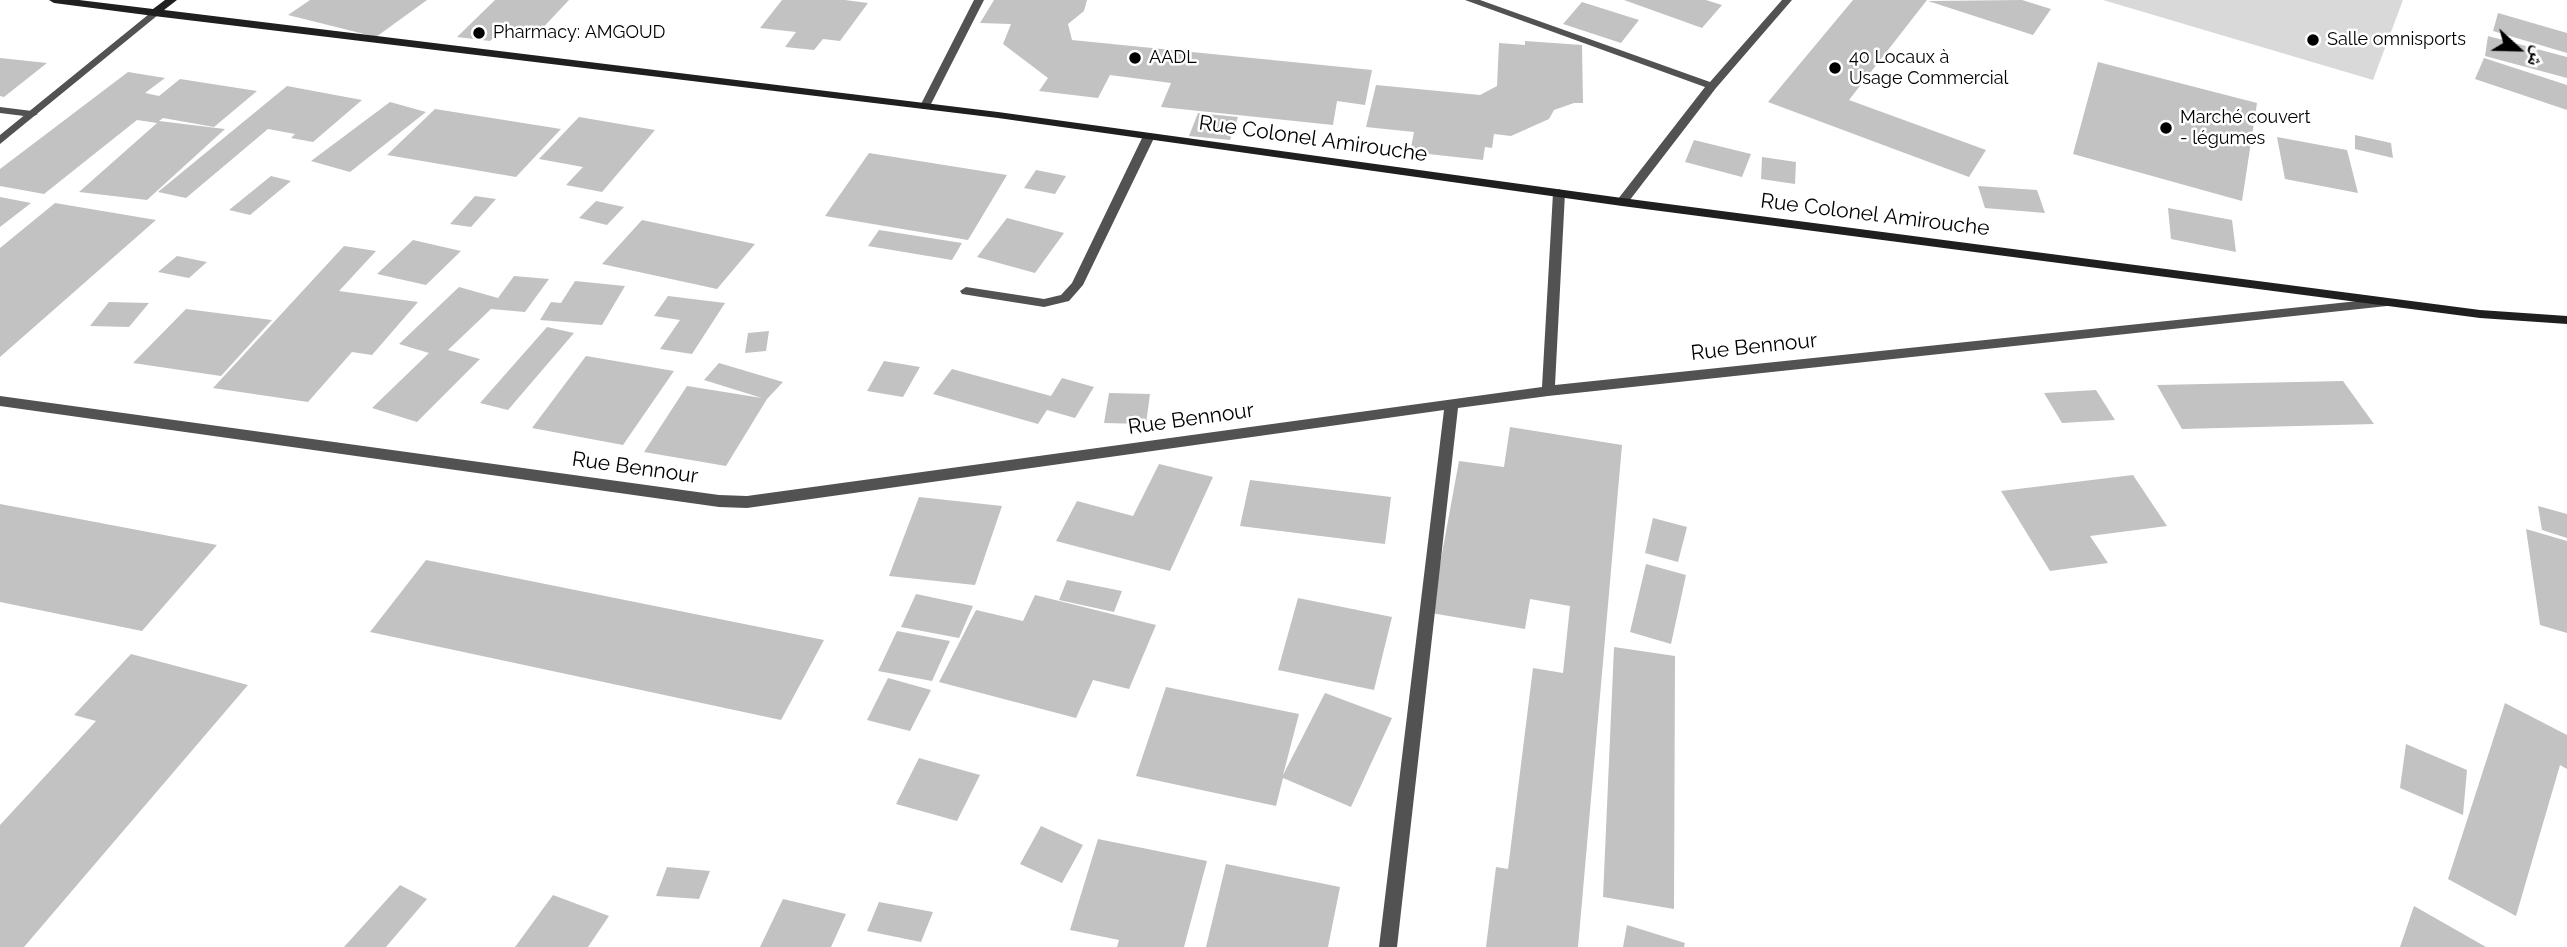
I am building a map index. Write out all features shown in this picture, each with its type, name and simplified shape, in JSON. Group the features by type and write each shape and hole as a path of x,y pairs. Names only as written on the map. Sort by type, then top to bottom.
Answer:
{"main road":[{"name":"Rue Colonel Amirouche","path":"54,0 925,106 1622,202 2480,314 2567,320"},
{"path":"154,13 172,0"}],"street":[{"path":"925,106 979,0"},
{"path":"1470,0 1712,86"},
{"path":"1622,202 1712,86 1787,0"},
{"path":"0,141 154,13"},
{"path":"0,110 32,114"},
{"path":"966,291 1044,303 1065,298 1077,285 1149,136"},
{"path":"1548,391 1559,193"},
{"name":"Rue Bennour","path":"0,401 719,501 747,502 1548,391 2391,302"},
{"path":"1388,947 1452,403"}],"shaded area":[{"name":"Salle omnisports","path":"2103,0 2403,0 2373,80"}],"building":[{"path":"310,0 427,0 376,37 288,15"},
{"path":"495,0 569,0 537,34 501,30 490,41 457,37"},
{"path":"782,0 845,0 868,3 840,41 823,39 814,50 785,47 796,32 760,28"},
{"name":"AADL","path":"994,0 1087,0 1084,11 1068,24 1072,40 1372,70 1365,105 1337,101 1333,125 1161,107 1171,83 1110,75 1098,98 1039,91 1048,78 1003,44 1011,24 980,23"},
{"path":"1624,0 1706,0 1722,5 1702,28"},
{"name":"40 Locaux à Usage Commercial","path":"1853,0 1927,0 1849,100 1986,150 1969,177 1768,102"},
{"path":"2022,0 2051,9 2033,35 1928,1"},
{"path":"1582,2 1639,20 1621,43 1563,24"},
{"path":"2498,13 2567,33 2567,53 2493,31"},
{"path":"2488,36 2567,57 2567,78 2485,56"},
{"path":"1525,41 1582,45 1583,103 1574,103 1554,110 1549,119 1511,136 1494,134 1492,148 1485,147 1483,160 1410,152 1414,132 1366,127 1376,85 1480,95 1497,86 1499,43 1525,45"},
{"path":"0,58 47,63 4,97 0,96"},
{"path":"2484,58 2567,85 2567,110 2475,79"},
{"name":"Marché couvert - légumes","path":"2098,62 2257,103 2242,201 2073,154"},
{"path":"128,72 165,78 145,93 159,96 180,79 257,91 214,127 163,118 159,121 225,129 147,200 79,192 157,123 137,120 44,194 0,186 0,169"},
{"path":"287,86 362,100 313,142 291,138 295,134 268,129 186,198 158,192"},
{"path":"390,102 426,112 350,172 311,161"},
{"path":"435,109 561,129 516,177 387,155"},
{"path":"1198,113 1238,117 1230,140 1189,136"},
{"path":"579,117 655,130 602,192 566,185 583,167 539,159"},
{"path":"2355,135 2391,143 2393,158 2355,149"},
{"path":"2277,137 2347,150 2358,193 2285,179"},
{"path":"1694,140 1751,154 1742,177 1685,162"},
{"path":"869,153 1007,175 968,240 825,216"},
{"path":"1762,157 1796,162 1795,184 1761,179"},
{"path":"1036,170 1066,176 1055,194 1024,188"},
{"path":"271,176 291,181 250,215 229,210"},
{"path":"1978,186 2037,190 2045,213 1985,208"},
{"path":"475,196 496,199 471,227 450,224"},
{"path":"0,197 31,203 0,227"},
{"path":"596,201 624,207 607,225 579,218"},
{"path":"55,203 156,220 0,357 0,248"},
{"path":"2168,208 2232,220 2236,252 2171,239"},
{"path":"1007,218 1064,233 1035,273 977,257"},
{"path":"642,220 755,244 717,289 602,264"},
{"path":"879,230 962,243 952,260 868,246"},
{"path":"413,240 461,251 426,285 377,274"},
{"path":"344,246 376,251 339,291 418,302 372,355 352,352 308,402 213,388"},
{"path":"177,256 207,262 189,278 158,272"},
{"path":"514,276 549,279 525,312 491,309 448,350 480,359 417,422 372,408 429,353 399,344 459,287 498,298"},
{"path":"575,281 625,286 602,325 540,320 551,302 561,303"},
{"path":"668,296 725,303 692,354 660,349 680,320 654,316"},
{"path":"109,302 149,303 129,327 90,326"},
{"path":"186,309 272,320 221,376 133,363"},
{"path":"547,327 574,333 508,410 480,403"},
{"path":"769,331 766,351 745,353 748,333"},
{"path":"586,356 674,371 623,445 532,428"},
{"path":"884,361 920,367 903,397 867,391"},
{"path":"719,363 783,382 767,399 726,466 644,452 687,386 762,398 704,380"},
{"path":"952,369 1051,396 1062,378 1094,387 1075,418 1047,410 1038,424 933,394"},
{"path":"2343,381 2374,424 2182,429 2157,385"},
{"path":"2096,390 2115,420 2062,423 2044,393"},
{"path":"1109,393 1150,394 1146,424 1104,423"},
{"path":"1510,427 1622,445 1578,947 1486,947 1496,867 1508,869 1533,668 1563,673 1570,606 1530,599 1525,629 1431,613 1459,461 1504,467"},
{"path":"1159,464 1213,477 1170,571 1056,541 1077,501 1133,516"},
{"path":"2133,475 2167,526 2090,536 2108,563 2050,571 2001,491"},
{"path":"1250,480 1391,497 1385,544 1240,526"},
{"path":"919,497 1002,506 975,585 889,576"},
{"path":"0,504 217,545 142,631 0,602"},
{"path":"2538,506 2567,514 2567,538 2542,530"},
{"path":"1653,518 1687,527 1678,562 1645,553"},
{"path":"2526,529 2567,541 2567,633 2540,625"},
{"path":"426,560 824,640 781,720 370,632"},
{"path":"1646,564 1686,575 1671,644 1630,632"},
{"path":"1067,580 1122,591 1114,612 1059,600"},
{"path":"916,594 973,606 959,638 901,627"},
{"path":"1035,595 1156,625 1129,689 1093,680 1076,718 939,682 976,610 1023,621"},
{"path":"1298,598 1392,617 1374,690 1278,670"},
{"path":"897,631 950,641 932,681 878,671"},
{"path":"1614,647 1675,656 1674,909 1603,897"},
{"path":"131,654 248,685 24,947 0,947 0,825 96,721 74,715"},
{"path":"888,678 931,690 910,731 867,720"},
{"path":"1166,687 1299,714 1283,775 1325,693 1392,718 1351,807 1283,778 1276,806 1136,776"},
{"path":"2505,703 2567,735 2567,769 2560,765 2516,916 2448,879"},
{"path":"2406,744 2467,770 2463,815 2400,788"},
{"path":"919,758 980,775 957,821 896,804"},
{"path":"1041,826 1083,845 1062,883 1020,864"},
{"path":"1098,839 1207,861 1184,947 1117,947 1119,940 1070,930"},
{"path":"1226,864 1340,887 1328,947 1206,947"},
{"path":"667,867 710,871 699,899 656,896"},
{"path":"400,885 427,899 386,947 344,947"},
{"path":"553,895 609,916 588,947 515,947"},
{"path":"783,899 846,914 831,947 760,947"},
{"path":"879,902 933,912 921,942 867,931"},
{"path":"2414,906 2486,947 2400,947"},
{"path":"1627,925 1685,943 1684,947 1623,947"}],"place":[{"name":"Pharmacy: AMGOUD","path":"479,33"},
{"name":"Salle omnisports","path":"2313,40"},
{"name":"AADL","path":"1135,58"},
{"name":"40 Locaux à Usage Commercial","path":"1835,68"},
{"name":"Marché couvert - légumes","path":"2166,128"}]}
